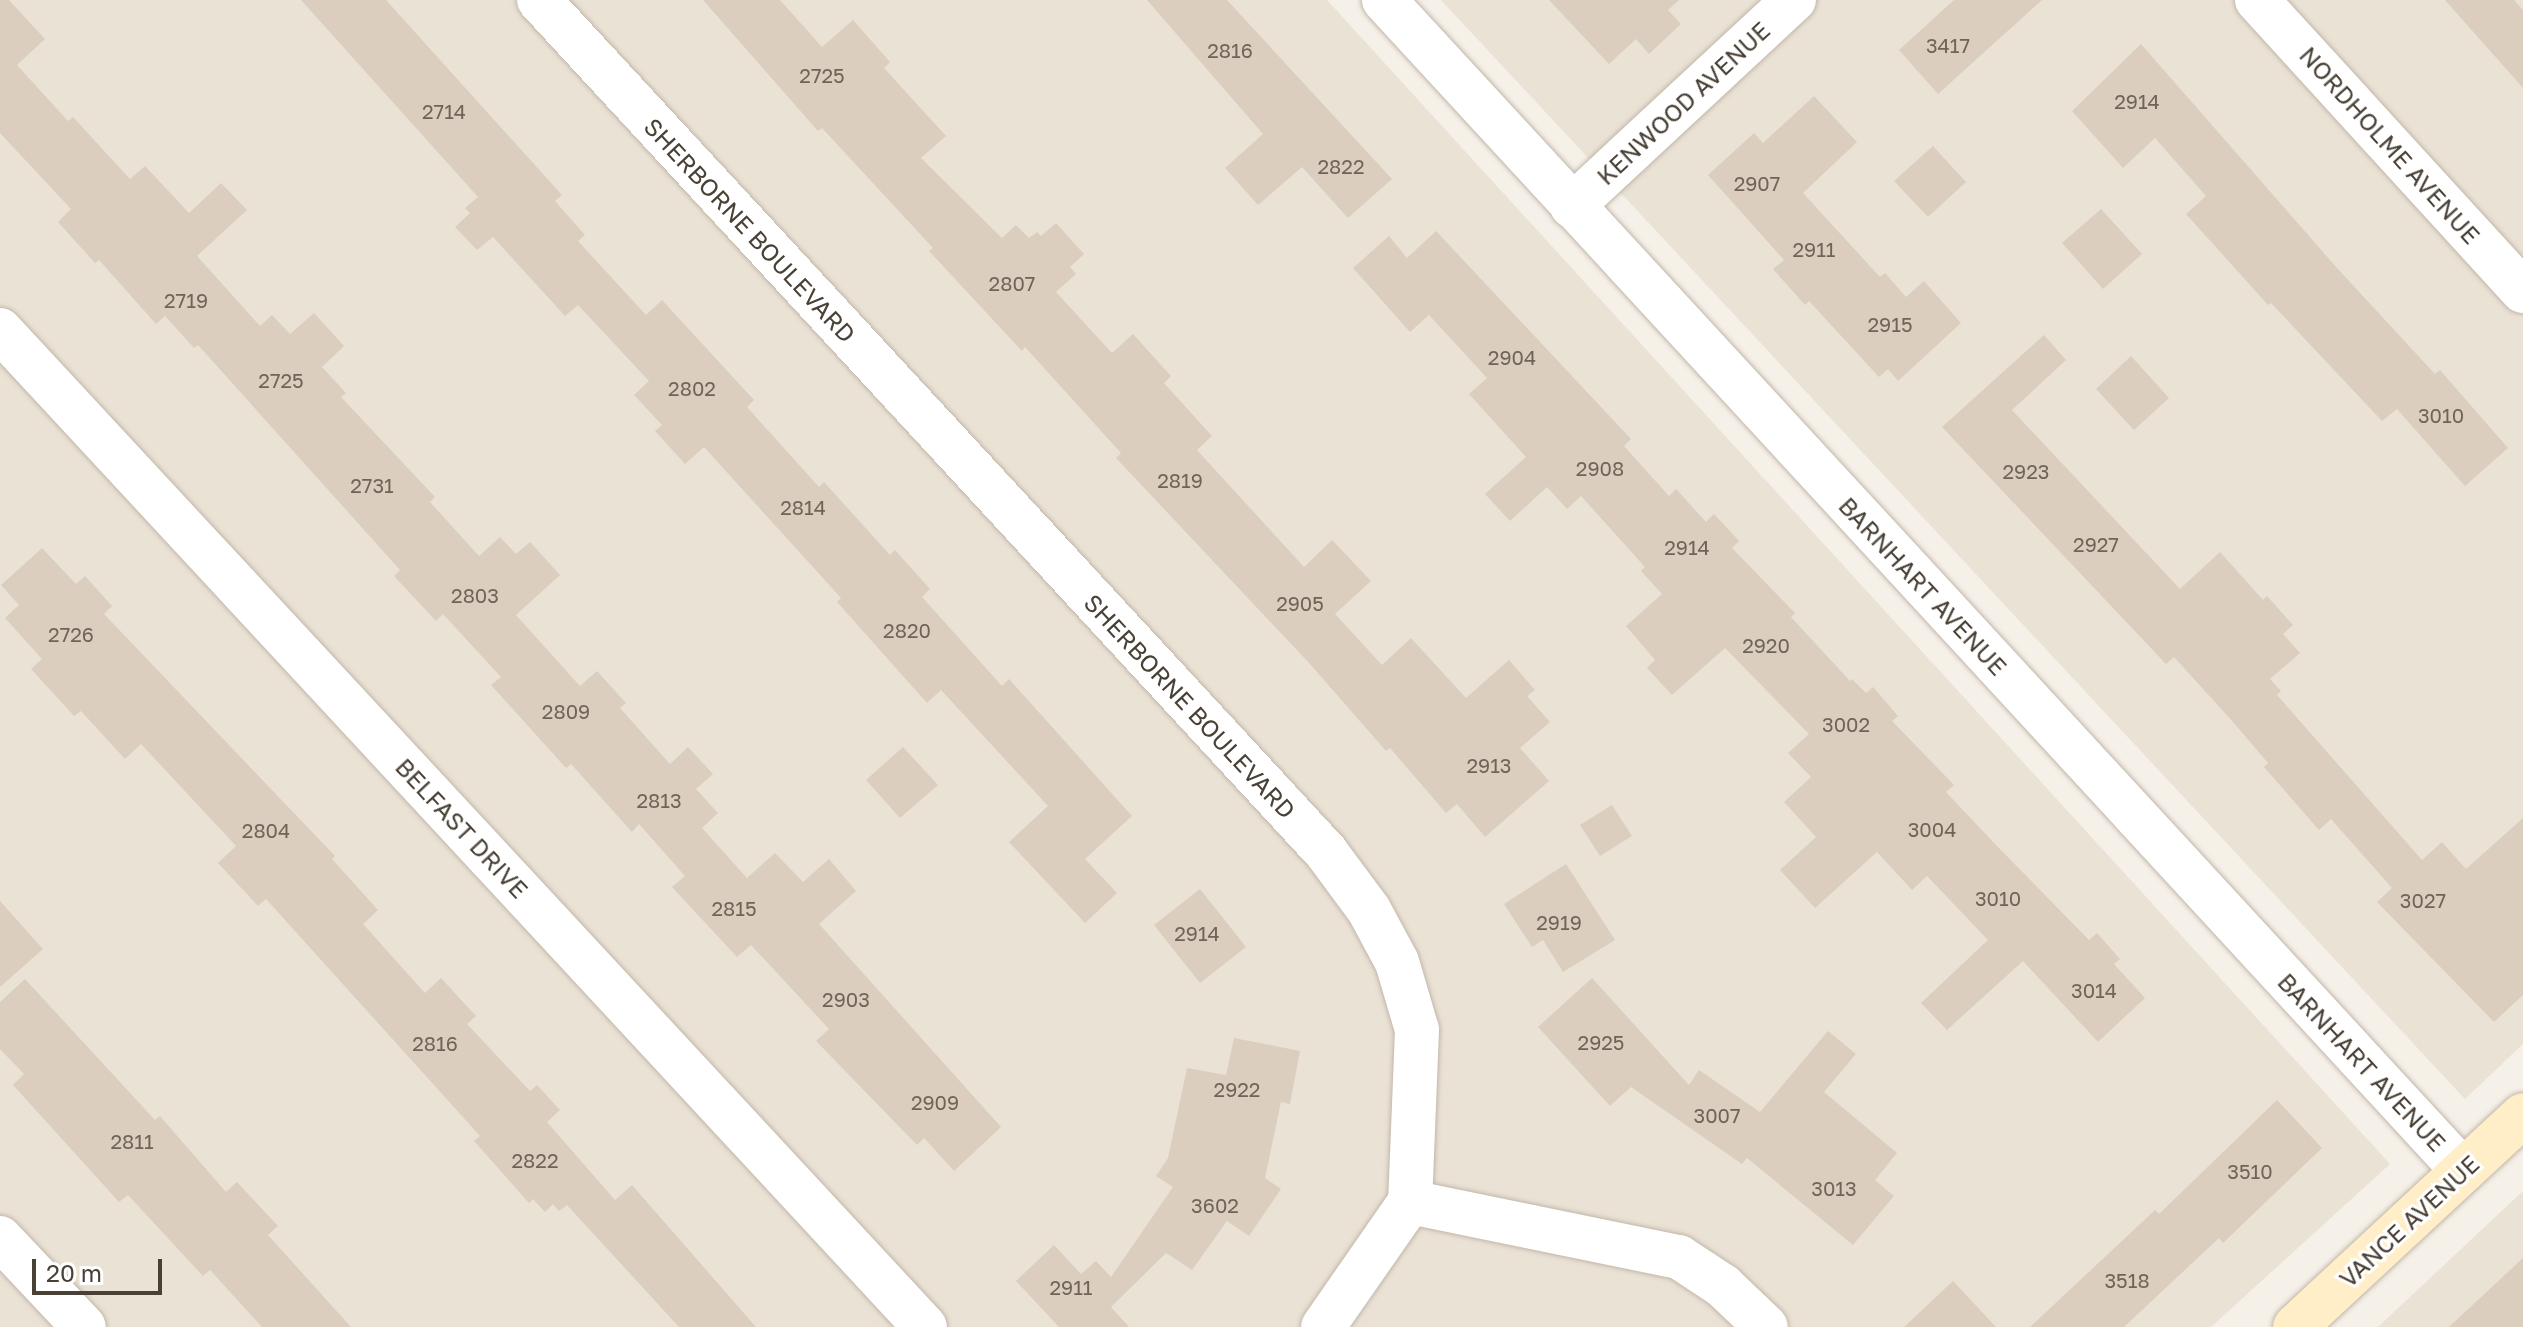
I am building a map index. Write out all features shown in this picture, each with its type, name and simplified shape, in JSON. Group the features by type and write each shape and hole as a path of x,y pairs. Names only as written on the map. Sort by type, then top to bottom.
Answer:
{"street":[{"name":"SHERBORNE BOULEVARD","path":"539,0 1326,852 1369,910 1397,962 1417,1030 1410,1202"},
{"name":"BARNHART AVENUE","path":"1384,0 2463,1171"},
{"name":"KENWOOD AVENUE","path":"1572,206 1794,0"},
{"name":"NORDHOLME AVENUE","path":"2257,0 2523,291"},
{"name":"BELFAST DRIVE","path":"0,330 925,1327"},
{"name":"VANCE AVENUE","path":"2295,1327 2523,1115"},
{"path":"1323,1327 1410,1202 1679,1257 1723,1286 1766,1327"},
{"path":"0,1238 84,1327"}],"shaded area":[{"path":"0,0 1327,0 2390,1164 2211,1327 0,1327"},
{"path":"1441,0 2523,0 2523,1044 2465,1099"},
{"path":"2523,1191 2523,1327 2378,1327"}],"building":[{"path":"0,0 9,0 45,39 17,65 68,121 73,117 130,179 145,166 189,213 221,183 247,210 197,256 260,326 272,315 290,334 314,313 344,346 322,367 346,393 341,397 435,497 430,502 479,556 500,537 516,554 530,542 560,575 516,615 580,686 597,671 626,703 620,708 670,764 688,747 713,774 696,789 718,813 702,828 747,878 775,853 803,882 829,859 856,891 819,924 1001,1127 954,1171 924,1138 917,1145 816,1041 829,1029 751,945 737,957 672,887 685,876 639,824 632,832 571,764 566,768 491,685 501,677 443,614 436,621 394,576 400,570 198,345 194,348 165,316 156,324 99,260 95,263 58,222 71,209 0,133"},
{"path":"301,0 386,0 562,195 555,201 585,235 578,241 646,315 662,300 754,400 747,407 819,487 824,482 890,555 895,550 930,589 922,597 1002,686 1009,679 1132,816 1085,859 1117,893 1085,923 1009,842 1048,806 941,690 927,703 837,602 841,598 704,447 685,464 655,431 662,425 634,395 649,381 578,305 565,316 493,237 477,250 455,227 470,213 465,208 478,197"},
{"path":"703,0 780,0 822,47 853,20 890,62 884,68 946,136 921,158 1002,238 1016,225 1029,238 1037,232 1041,236 1056,223 1084,254 1070,267 1076,274 1056,292 1112,353 1133,334 1171,376 1164,383 1212,436 1197,450 1304,567 1332,540 1371,581 1335,614 1382,665 1411,638 1466,698 1509,660 1535,690 1527,696 1550,722 1520,748 1549,781 1485,837 1457,804 1446,813 1390,748 1386,751 1310,664 1116,458 1121,453 1025,347 1022,351 929,251 933,248 822,128 818,131"},
{"path":"1147,0 1227,0 1392,179 1348,218 1302,167 1258,205 1225,168 1263,134"},
{"path":"1549,0 1679,0 1668,10 1681,24 1649,54 1636,39 1609,64"},
{"path":"1954,0 2042,0 1938,94 1899,50"},
{"path":"2445,0 2514,0 2523,10 2523,88"},
{"path":"2141,44 2337,268 2435,374 2440,370 2508,448 2465,486 2397,409 2382,421 2271,303 2268,305 2186,214 2206,196 2155,138 2123,168 2072,111"},
{"path":"1814,96 1857,142 1803,193 1880,277 1885,273 1906,297 1924,281 1961,323 1898,381 1888,369 1879,377 1809,301 1805,305 1773,269 1784,260 1708,175 1754,133 1763,143"},
{"path":"1933,146 1966,182 1928,217 1894,181"},
{"path":"2101,209 2142,254 2103,289 2062,243"},
{"path":"1436,231 1631,439 1624,446 1669,496 1676,489 1706,522 1714,514 1739,541 1732,548 1795,613 1791,617 1850,681 1852,679 1866,693 1873,687 1898,716 1892,721 1954,785 1946,792 2089,940 2097,933 2120,959 2114,964 2145,998 2098,1042 2023,961 1947,1030 1921,1003 1988,940 1927,876 1912,890 1877,852 1815,908 1780,870 1816,837 1784,802 1811,777 1788,753 1809,734 1725,648 1672,695 1647,668 1655,660 1626,626 1662,594 1641,571 1645,567 1581,496 1567,509 1547,487 1510,521 1485,494 1526,457 1469,394 1487,378 1429,315 1410,332 1353,268 1389,236 1407,258"},
{"path":"2044,335 2066,360 2012,410 2180,589 2220,552 2263,600 2267,596 2293,625 2283,634 2300,653 2270,679 2281,691 2277,695 2422,860 2442,842 2466,869 2523,818 2523,995 2494,1022 2377,902 2392,888 2331,819 2319,830 2264,767 2268,763 2174,657 2166,664 1942,427"},
{"path":"2131,356 2169,398 2134,430 2096,389"},
{"path":"42,548 76,584 85,576 112,606 104,614 335,856 332,859 378,910 363,924 425,993 441,978 476,1016 467,1024 530,1091 537,1085 560,1110 547,1122 615,1200 632,1185 756,1327 679,1327 567,1205 559,1211 553,1204 545,1212 533,1199 529,1203 474,1141 480,1136 266,899 258,906 218,863 236,846 141,744 125,759 81,711 74,716 31,669 42,659 5,618 19,605 1,585"},
{"path":"903,747 938,785 900,818 866,780"},
{"path":"1612,805 1632,836 1600,856 1580,825"},
{"path":"1566,864 1615,940 1563,972 1543,940 1532,947 1504,904"},
{"path":"1200,889 1246,947 1200,983 1154,925"},
{"path":"0,901 43,949 0,987"},
{"path":"1592,978 1689,1085 1699,1070 1760,1112 1828,1031 1856,1054 1824,1092 1897,1153 1875,1180 1894,1196 1853,1245 1747,1158 1742,1164 1631,1087 1610,1106 1538,1027"},
{"path":"25,979 155,1120 160,1116 226,1192 237,1182 278,1226 268,1235 351,1327 262,1327 210,1270 203,1276 128,1195 119,1202 13,1085 24,1074 0,1049 0,1002"},
{"path":"1234,1038 1300,1051 1290,1104 1281,1102 1265,1178 1281,1189 1249,1236 1227,1221 1192,1270 1166,1253 1111,1307 1129,1327 1059,1327 1016,1281 1054,1245 1081,1274 1096,1261 1111,1277 1173,1187 1156,1176 1168,1158 1187,1068 1226,1075"},
{"path":"2277,1100 2322,1148 2223,1243 2219,1238 2124,1327 2030,1327 2155,1210 2159,1214"},
{"path":"2523,1258 2523,1327 2449,1327"},
{"path":"1953,1281 1996,1327 1904,1327"}]}
